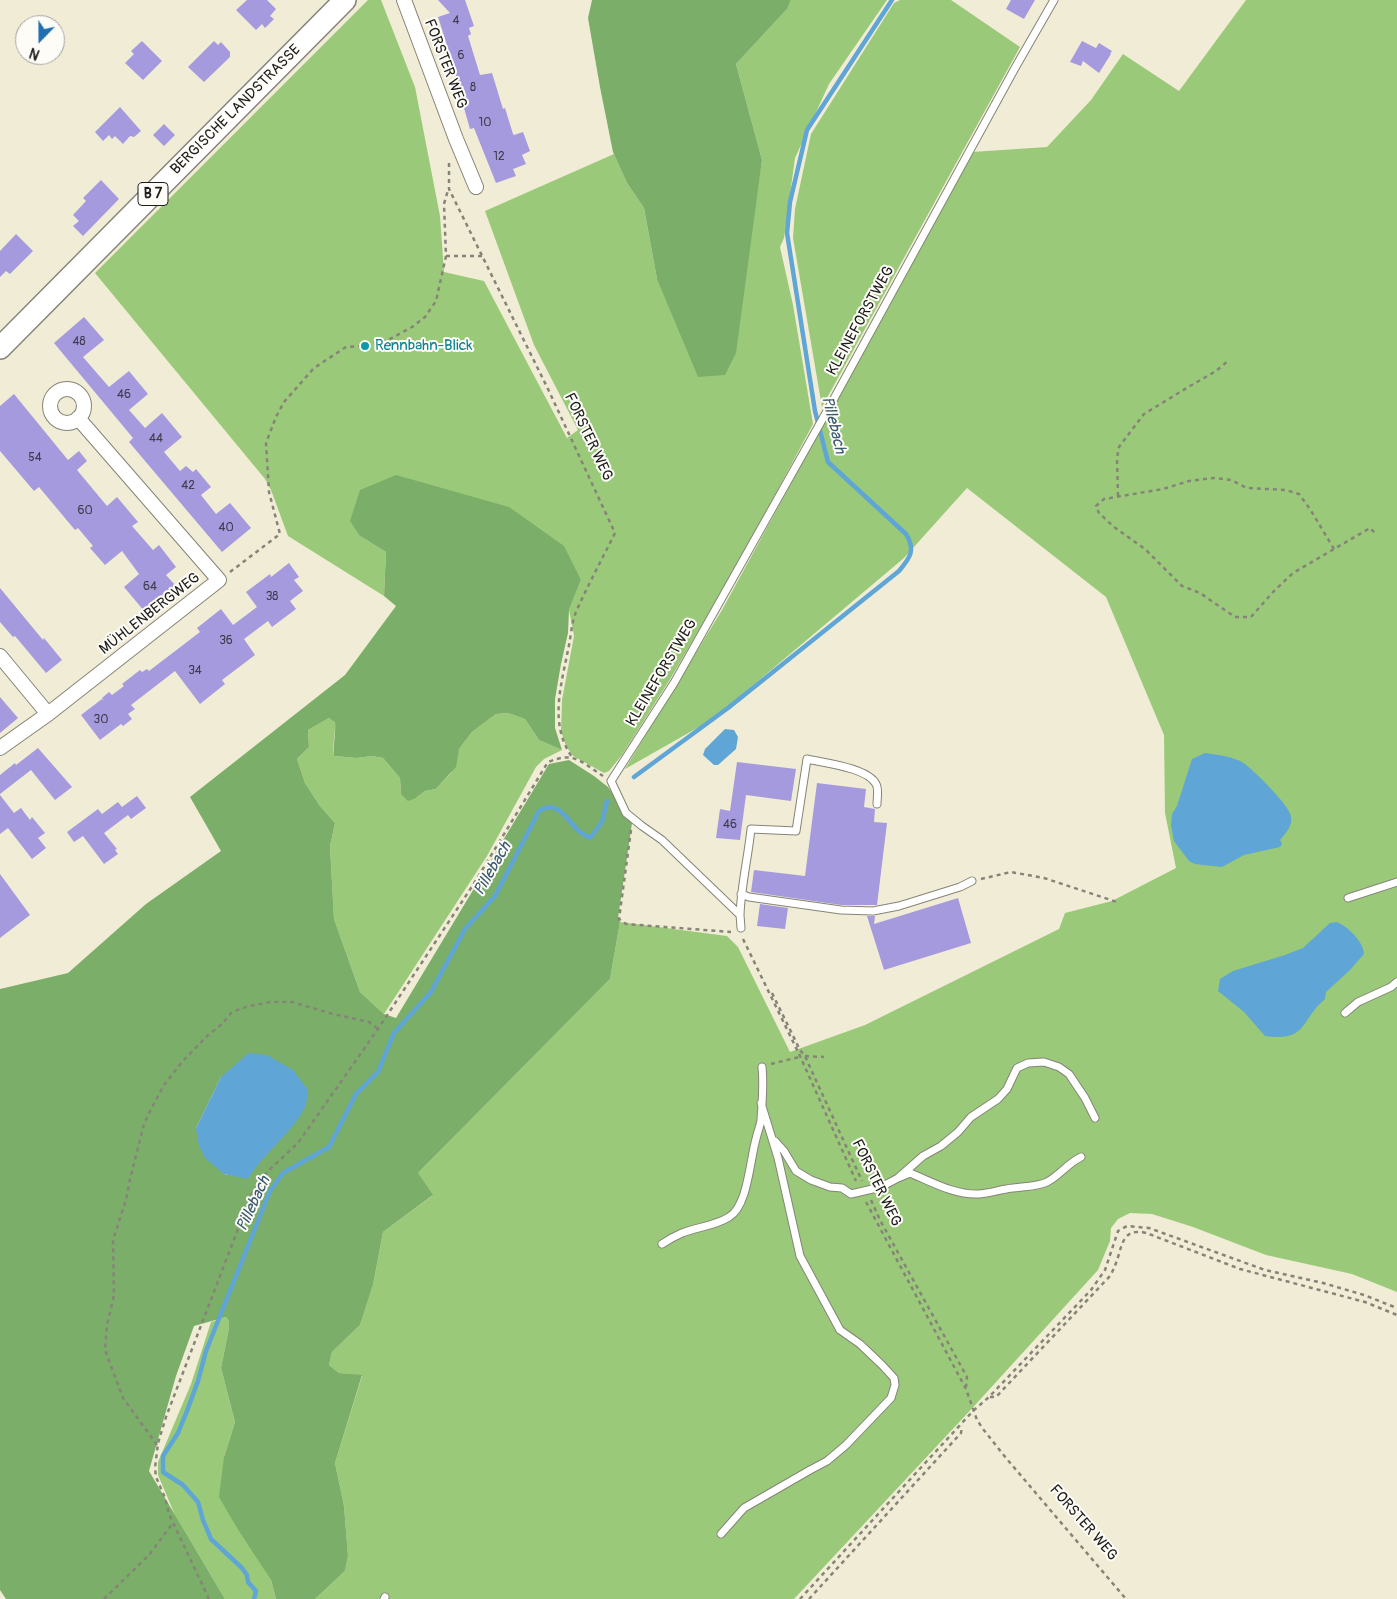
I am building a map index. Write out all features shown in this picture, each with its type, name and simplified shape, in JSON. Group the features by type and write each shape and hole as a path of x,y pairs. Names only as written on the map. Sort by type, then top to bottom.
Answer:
{"main road":[{"name":"BERGISCHE LANDSTRASSE","path":"0,348 345,0"}],"street":[{"name":"FORSTER WEG","path":"404,0 456,140 476,188"},
{"name":"MÜHLENBERGWEG","path":"0,748 48,714 220,580 78,418"},
{"path":"0,656 48,714"}],"lane":[{"name":"KLEINEFORSTWEG","path":"611,781 674,683 831,404 1054,0"},
{"path":"741,931 741,894 745,880 751,829 796,831 808,759 860,772 871,777 877,786 877,804"},
{"path":"611,781 626,813 662,840 740,915"},
{"path":"741,894 749,897 841,910 873,911 899,906 960,888 972,881"},
{"path":"1348,898 1397,882"},
{"path":"1345,1013 1358,1002 1391,987 1397,982"},
{"path":"898,1178 923,1156 941,1146 958,1132 971,1117 998,1099 1007,1089 1017,1068 1028,1063 1044,1062 1059,1067 1069,1074 1085,1098 1095,1118"},
{"path":"662,1244 682,1233 731,1217 739,1206 745,1190 761,1123 761,1103 764,1087 762,1067"},
{"path":"721,1534 744,1508 827,1461 846,1445 891,1398 896,1386 894,1378 860,1344 840,1330 805,1265 798,1247 778,1158 761,1103"},
{"path":"772,1138 784,1151 796,1170 811,1180 830,1187 842,1188 851,1194 880,1187 910,1173 964,1194 1032,1187 1048,1182 1072,1161 1081,1157"}],"path":[{"name":"FORSTER WEG","path":"456,140 450,145 449,189 548,389 615,533 575,614 558,699 560,732 565,747 572,757"},
{"path":"228,574 280,534 269,492 266,442 284,402 314,368 346,347 364,346 390,339 412,328 425,318 436,301 446,256 444,204 449,189"},
{"path":"446,256 482,256"},
{"path":"1118,496 1117,458 1119,447 1130,430 1144,414 1216,371 1228,361"},
{"path":"1334,549 1299,494 1286,490 1247,488 1231,480 1214,478 1189,481 1163,489 1104,499 1096,506 1099,512 1114,527 1145,549 1182,586 1200,594 1235,617 1251,617 1293,573 1370,528 1377,535"},
{"path":"209,1599 173,1523 156,1477 155,1468 158,1446 180,1380 251,1195 267,1172 298,1143 378,1029 473,886 548,762 560,757 572,757 611,781"},
{"path":"634,819 619,919 621,922 626,924 741,931"},
{"path":"972,881 1011,872 1044,878 1117,902"},
{"name":"FORSTER WEG","path":"741,931 800,1056 860,1192 966,1389 974,1412 983,1429 1126,1599"},
{"path":"158,1446 123,1398 105,1350 107,1325 114,1295 113,1240 126,1200 144,1124 164,1084 182,1062 232,1012 249,1006 270,1002 292,1002 369,1022 378,1029"},
{"path":"762,1067 800,1056 824,1057"},
{"path":"800,1599 974,1412 1091,1290 1106,1270 1118,1231 1128,1226 1148,1228 1265,1270 1323,1283 1364,1295 1397,1308"},
{"path":"989,1398 996,1397 1110,1276 1124,1240 1136,1231 1149,1234 1240,1268 1365,1302 1397,1314"},
{"path":"809,1599 962,1432 963,1424"},
{"path":"104,1599 149,1555 173,1523"}],"green space":[{"path":"368,0 381,0 415,87 440,216 444,272 484,281 567,438 578,430 534,345 485,211 614,154 627,183 644,208 657,279 753,219 762,160 736,64 786,10 791,0 887,0 829,84 795,158 784,238 780,247 793,305 813,424 739,562 669,681 622,755 609,771 604,773 573,756 566,746 561,731 562,700 574,636 569,610 581,580 360,536 386,552 384,596 288,536 265,479 95,273"},
{"path":"592,0 791,0 787,9 736,64 762,160 736,353 725,375 698,377 657,279 644,208 627,183 613,152 588,18"},
{"path":"900,0 951,0 1020,47 822,407 793,238 795,209 811,134 894,3"},
{"path":"1246,0 1397,0 1397,1292 1352,1274 1266,1255 1193,1227 1152,1214 1130,1213 1118,1219 1111,1228 1110,1241 1098,1270 794,1599 315,1599 345,1571 348,1556 344,1506 335,1463 362,1376 339,1373 329,1365 332,1352 360,1325 373,1285 383,1232 432,1196 417,1174 610,979 620,922 727,936 738,947 790,1052 865,1025 1059,929 1065,913 1112,901 1176,868 1165,813 1164,735 1106,597 967,488 904,558 713,719 625,769 722,610 972,152 1047,147 1091,100 1123,54 1179,91"},
{"path":"396,475 509,507 564,546 581,580 569,610 568,633 555,699 555,728 562,750 539,740 525,719 508,713 496,714 472,732 459,749 456,767 436,789 425,791 408,801 401,794 400,778 383,758 372,756 357,758 334,756 335,722 329,718 308,730 309,747 297,759 305,783 320,806 335,823 330,846 334,919 360,992 384,1014 396,1018 549,764 569,760 608,787 632,823 618,918 620,922 610,979 418,1173 433,1195 383,1232 373,1285 360,1325 332,1352 329,1365 339,1373 362,1375 335,1463 344,1506 348,1556 345,1571 315,1599 276,1599 271,1580 219,1497 224,1457 235,1422 221,1368 229,1328 229,1321 226,1317 194,1326 176,1376 149,1471 225,1599 6,1599 0,1590 0,989 68,973 146,904 221,851 190,797 345,675 396,606 384,596 386,552 360,536 350,521 360,490","holes":["221,1077 284,1135 256,1166 248,1178 224,1174 196,1128"]},
{"path":"508,713 525,719 539,740 562,750 544,759 536,767 487,856 384,1014 360,992 334,919 330,846 335,823 320,806 305,783 297,759 309,747 308,730 329,718 335,721 334,756 357,758 372,756 383,758 400,778 401,794 416,798 425,791 436,789 451,773 459,749 472,732 496,714"},
{"path":"226,1317 229,1321 229,1328 221,1368 235,1422 224,1457 256,1555 271,1580 276,1599 225,1599 175,1515 158,1475 158,1462 191,1384 211,1322"}],"water":[{"path":"725,729 734,730 738,737 736,749 718,765 714,765 703,755 705,749"},
{"path":"1205,753 1229,757 1242,762 1284,804 1291,816 1291,823 1280,840 1282,844 1280,847 1244,855 1222,867 1195,864 1189,861 1174,841 1171,826 1172,814 1177,806 1192,759"},
{"path":"1337,922 1354,935 1361,944 1364,954 1326,992 1325,999 1302,1028 1296,1032 1289,1036 1265,1036 1244,1012 1218,991 1220,979 1233,971 1303,948 1330,923"},
{"path":"249,1053 267,1055 293,1070 308,1090 305,1107 298,1118 248,1179 224,1174 205,1158 199,1146 196,1128 221,1077"}],"building":[{"path":"247,0 267,0 276,9 270,16 274,19 265,28 262,24 256,30 236,10"},
{"path":"438,0 465,0 474,26 469,28 471,34 468,36 480,75 492,73 513,134 523,132 530,151 522,155 526,164 513,169 516,176 496,183 474,128 470,129 453,63 447,61 450,55 438,17 450,13"},
{"path":"1011,0 1035,0 1024,19 1006,9"},
{"path":"142,41 162,61 143,80 125,63 134,54 131,51"},
{"path":"214,41 218,45 221,42 230,52 230,57 204,82 188,67"},
{"path":"1082,41 1096,48 1099,43 1112,51 1099,73 1083,61 1081,66 1070,62"},
{"path":"120,107 141,131 134,137 130,136 123,144 115,136 112,139 109,135 103,141 95,132"},
{"path":"164,124 175,135 164,146 153,135"},
{"path":"101,180 119,199 83,236 73,226 79,221 73,215 86,201 83,198"},
{"path":"16,234 33,251 10,274 6,271 0,277 0,251"},
{"path":"84,317 104,340 83,357 109,387 129,371 148,394 129,410 145,428 162,413 182,437 164,452 180,471 186,466 193,472 196,469 211,487 201,495 216,514 230,503 251,528 222,552 129,442 133,438 54,343"},
{"path":"14,394 68,460 79,451 87,461 77,470 107,506 117,497 138,522 132,526 153,550 159,545 176,567 166,575 176,586 145,612 124,587 139,574 122,551 105,565 90,548 93,546 78,528 75,530 39,487 34,491 0,451 0,406"},
{"path":"289,563 299,577 294,580 303,591 290,601 296,609 272,627 268,621 244,639 255,655 222,680 225,684 200,704 175,671 131,705 135,709 128,714 132,719 123,726 121,724 100,740 81,715 102,699 104,701 102,698 109,692 112,695 124,686 122,684 140,670 142,672 147,669 149,671 200,632 197,628 221,609 233,625 257,607 246,592 270,574 271,577"},
{"path":"0,588 62,660 46,673 15,636 13,637 0,622"},
{"path":"0,697 18,718 0,733"},
{"path":"38,748 72,787 55,800 31,770 0,794 0,775"},
{"path":"737,762 796,769 791,801 746,795 740,840 716,838 720,809 730,811"},
{"path":"817,783 866,789 864,807 875,809 874,822 887,823 877,905 841,905 751,892 754,870 805,876"},
{"path":"0,795 14,813 21,808 30,820 32,817 45,833 38,838 46,848 32,859 8,828 0,834"},
{"path":"137,796 146,808 131,819 128,815 104,833 117,849 115,850 118,854 104,864 83,836 74,842 67,832 98,809 102,814 118,802 122,807"},
{"path":"0,874 30,915 0,938"},
{"path":"958,898 971,943 884,970 867,916 875,916 874,924"},
{"path":"760,904 788,908 785,929 757,926"}],"waterway":[{"name":"Pillebach","path":"634,777 728,708 899,571 909,558 911,545 906,534 828,462 815,411 787,233 790,202 807,130 892,0"},
{"name":"Pillebach","path":"254,1599 256,1591 248,1582 247,1575 242,1568 211,1539 198,1502 183,1485 163,1472 163,1456 178,1433 187,1411 206,1351 270,1191 283,1173 329,1147 356,1094 378,1072 394,1033 431,992 465,929 495,896 539,811 552,807 557,809 580,832 590,838 602,822 607,801"}],"place":[{"name":"Rennbahn-Blick","path":"365,346"}]}
